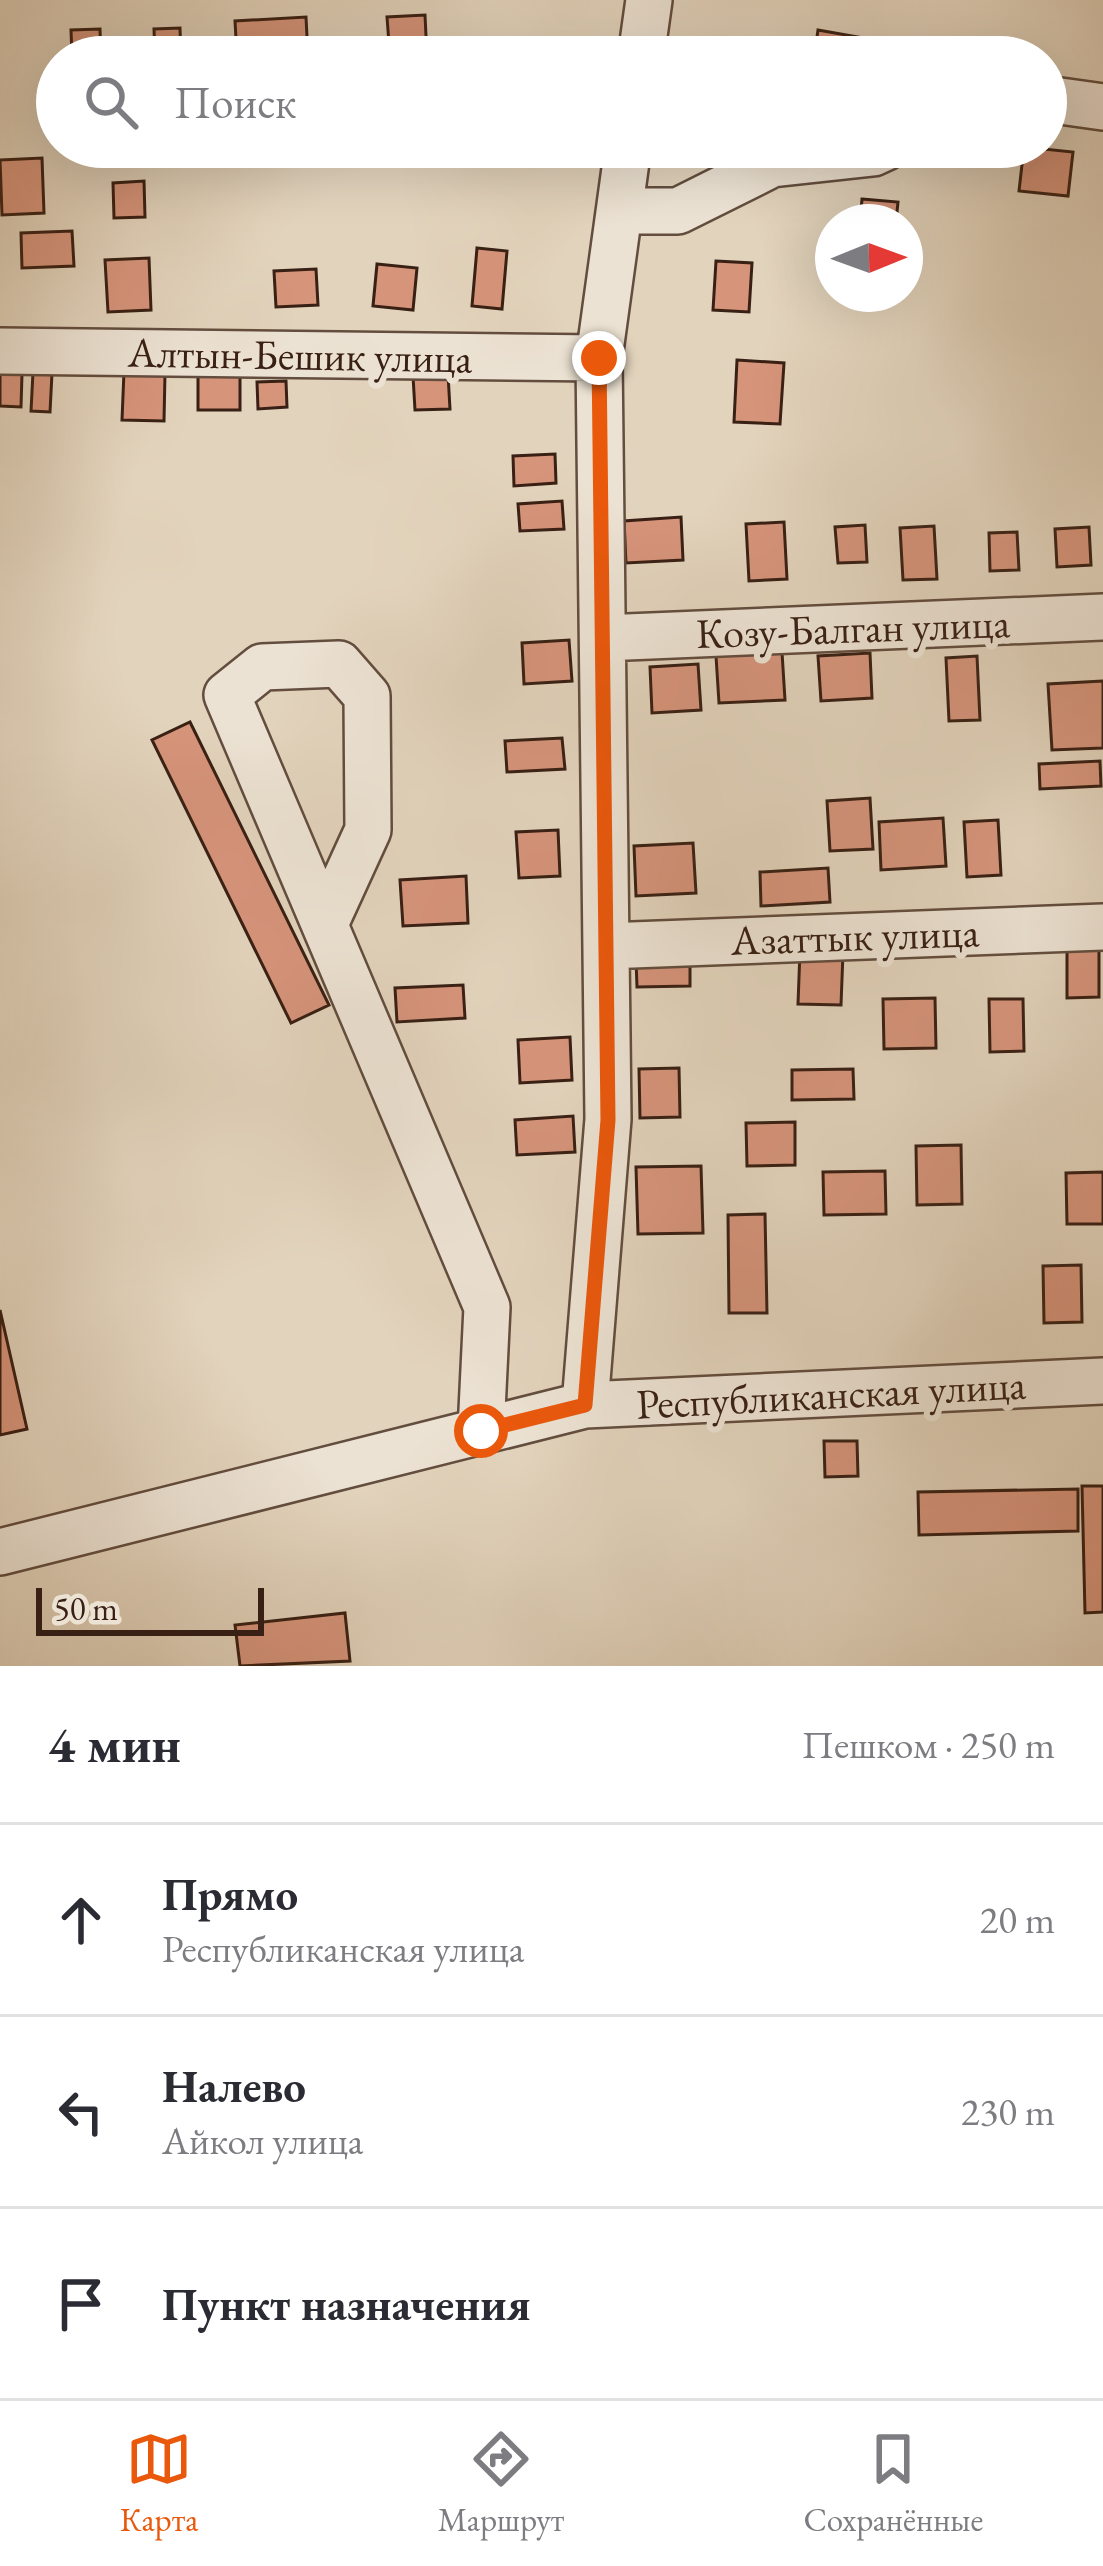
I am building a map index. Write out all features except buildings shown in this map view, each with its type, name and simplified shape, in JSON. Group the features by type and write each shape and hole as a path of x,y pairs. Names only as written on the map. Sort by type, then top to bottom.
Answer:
{"street":[{"path":"644,36 649,0"},
{"path":"1067,102 1103,107"},
{"path":"585,1405 608,1120 599,358 625,168"},
{"path":"620,211 678,211 764,168"},
{"name":"Алтын-Бешик улица","path":"0,351 599,358"},
{"name":"Козу-Балган улица","path":"603,638 1103,617"},
{"path":"325,924 368,830 367,696 339,664 262,667 227,695 487,1307 481,1431"},
{"name":"Азаттык улица","path":"606,946 1103,927"},
{"name":"Республиканская улица","path":"0,1552 585,1405 1103,1382"}],"route":[{"path":"481,1431 585,1405 608,1120 599,358"}]}
